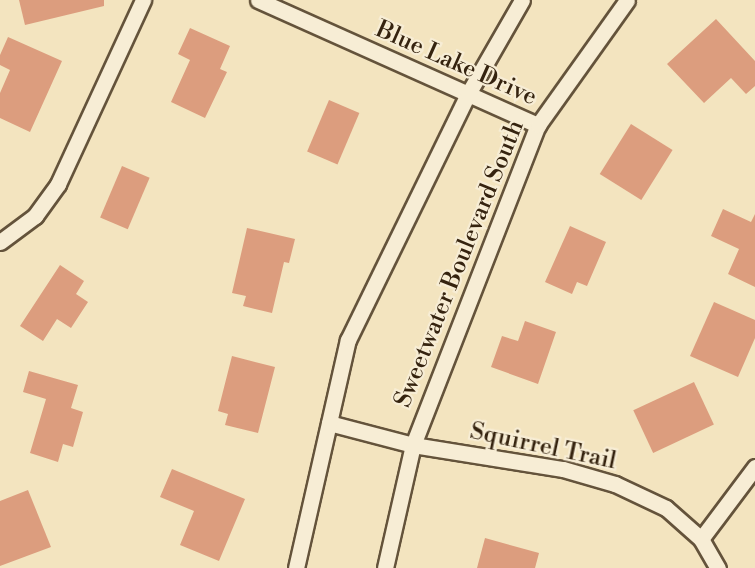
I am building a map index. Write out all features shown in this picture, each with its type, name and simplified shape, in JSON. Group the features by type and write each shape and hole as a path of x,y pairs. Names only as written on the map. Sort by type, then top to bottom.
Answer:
{"street":[{"path":"0,242 35,216 58,183 143,0"},
{"name":"Blue Lake Drive","path":"258,0 538,125"},
{"path":"296,568 348,340 468,94 522,0"},
{"name":"Sweetwater Boulevard South","path":"385,568 413,445 538,125 627,0"},
{"name":"Squirrel Trail","path":"329,423 413,445 563,469 615,484 666,508 701,539 718,568"},
{"path":"701,539 755,467"}],"building":[{"path":"19,0 104,0 104,6 25,25"},
{"path":"716,19 755,61 755,86 746,94 731,78 704,103 667,64"},
{"path":"190,28 230,46 220,69 227,72 205,118 171,102 190,60 178,54"},
{"path":"8,37 62,61 30,132 0,118 0,93 10,70 0,65 0,55"},
{"path":"329,100 359,113 337,164 307,152"},
{"path":"631,124 673,150 641,200 600,174"},
{"path":"122,166 150,178 128,229 100,218"},
{"path":"723,209 751,222 755,214 755,287 728,274 739,249 711,236"},
{"path":"570,226 606,242 587,286 577,282 572,294 545,282"},
{"path":"247,228 295,239 289,263 284,262 272,313 243,306 246,296 232,293"},
{"path":"60,265 84,281 76,294 88,302 71,328 57,319 43,341 20,326"},
{"path":"714,302 755,320 755,338 738,377 690,356"},
{"path":"525,321 556,332 538,384 491,367 502,336 518,341"},
{"path":"232,356 275,367 258,433 225,425 228,414 218,411"},
{"path":"29,371 78,385 71,408 83,412 73,447 63,444 58,462 30,453 46,399 23,392"},
{"path":"694,382 714,425 653,453 633,410"},
{"path":"172,469 245,499 219,561 180,545 194,511 160,497"},
{"path":"28,490 51,547 0,566 0,501"},
{"path":"485,538 539,553 535,568 477,568"}]}
